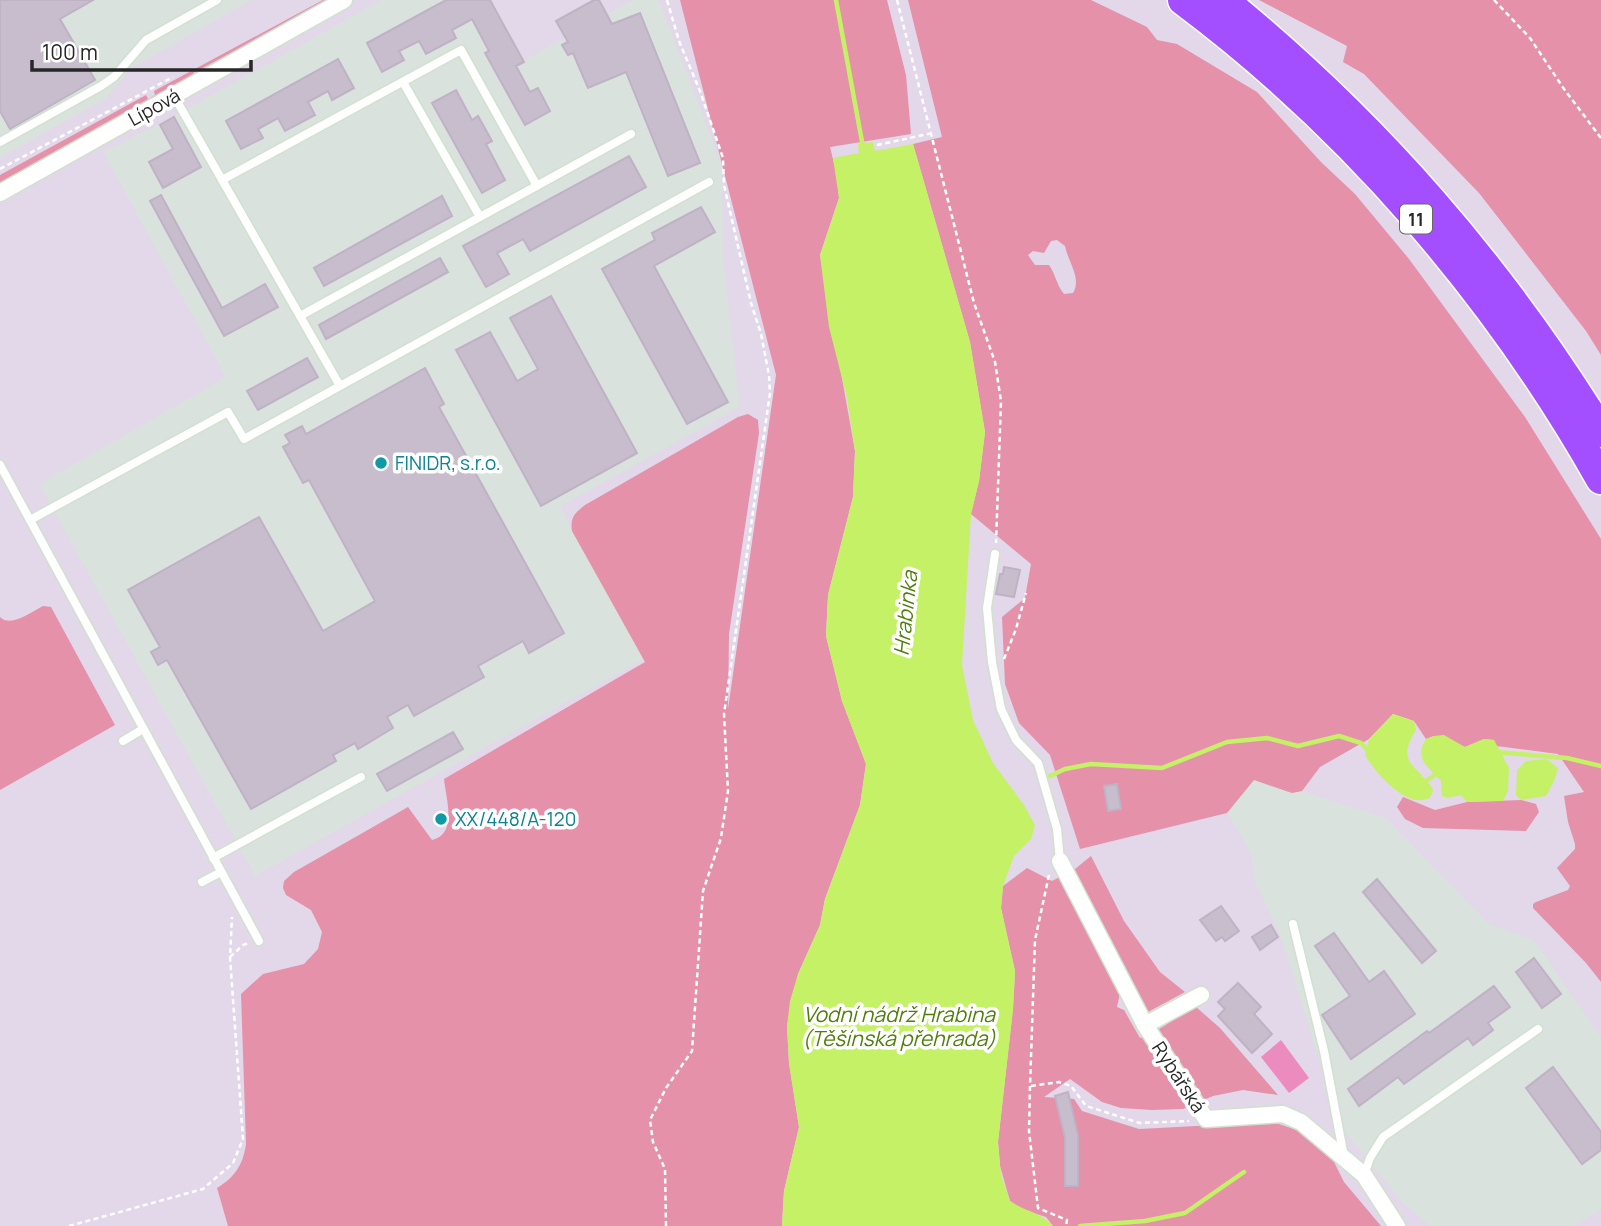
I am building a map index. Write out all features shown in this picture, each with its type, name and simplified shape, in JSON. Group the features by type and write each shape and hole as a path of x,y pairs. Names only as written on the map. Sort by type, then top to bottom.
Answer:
{"highway":[{"name":"11","path":"1183,0 1307,105 1424,227 1504,328 1547,390 1601,479"},
{"name":"11","path":"1223,0 1289,55 1356,120 1462,235 1518,307 1571,383 1601,432"}],"street":[{"name":"Lípová","path":"0,192 344,0"},
{"name":"Rybářská","path":"1060,861 1145,1025 1206,1119 1283,1114 1301,1122 1364,1175 1397,1226"},
{"path":"1145,1025 1201,995"}],"lane":[{"path":"0,142 102,86 146,40 217,0"},
{"path":"222,180 461,50 537,186"},
{"path":"403,82 480,217"},
{"path":"174,96 340,386"},
{"path":"300,316 632,134"},
{"path":"30,520 228,412 244,439 709,183"},
{"path":"0,465 259,941"},
{"path":"995,554 987,608 1001,709 1016,740 1038,763 1056,829 1060,861"},
{"path":"123,741 143,729"},
{"path":"214,858 361,777"},
{"path":"202,882 221,872"},
{"path":"1293,924 1324,1051 1345,1157"},
{"path":"1364,1175 1370,1158 1383,1137 1538,1029"}],"path":[{"path":"666,1226 665,1169 653,1142 650,1120 666,1088 692,1051 703,891 721,838 728,791 724,714 770,393 761,334 751,303 724,184 723,158 679,41 667,0"},
{"path":"897,0 933,133 974,303 995,362 1001,401 995,554"},
{"path":"1494,0 1530,38 1601,138"},
{"path":"0,169 175,76"},
{"path":"877,145 933,133"},
{"path":"996,678 1016,629 1026,593"},
{"path":"1060,861 1048,877 1035,940 1029,1131 1038,1208 1067,1220 1066,1226"},
{"path":"69,1226 203,1189 233,1163 243,1139 230,957 233,894"},
{"path":"230,957 243,945 259,941"},
{"path":"1030,1086 1059,1082 1071,1086 1086,1106 1140,1124 1206,1119"}],"shaded area":[{"path":"0,0 252,0 130,69 107,98 0,158"},
{"path":"323,0 333,0 226,59 222,58 193,73 194,76 0,183 0,175 146,95 148,99 155,95 154,91"},
{"path":"381,0 491,0 524,60 633,0 659,0 722,166 723,258 740,407 561,506 572,531 644,659 255,876 39,484 226,377 103,152 174,116"},
{"path":"680,0 887,0 906,75 911,134 830,147 838,180 839,198 820,255 855,451 853,497 828,595 826,636 842,701 866,764 860,805 825,899 820,925 798,974 787,1026 789,1063 799,1127 784,1191 782,1226 228,1226 217,1188 237,1170 246,1144 241,994 263,974 304,964 318,949 322,932 311,910 286,895 284,881 294,872 408,807 432,840 440,836 448,823 444,779 645,662 572,531 573,519 585,505 738,417 748,414 758,420 759,433 729,634 728,709 776,375"},
{"path":"908,0 1091,0 1147,27 1157,40 1177,44 1257,92 1321,162 1355,194 1409,259 1525,417 1601,539 1601,982 1533,908 1536,902 1568,890 1570,886 1557,868 1575,849 1564,796 1584,792 1558,754 1496,746 1494,740 1484,739 1465,747 1434,736 1426,739 1414,721 1393,714 1369,739 1320,767 1302,791 1292,793 1254,780 1227,813 1080,849 1050,755 1019,723 1005,684 1002,617 1025,598 1031,564 971,514 979,481 985,432 970,342 913,144 942,137","holes":["1057,240 1065,246 1076,282 1073,293 1064,294 1049,265 1035,265 1028,255 1033,251 1044,253 1051,241"]},
{"path":"1259,0 1601,0 1601,355 1586,331 1479,193 1364,74 1343,62 1347,46"},
{"path":"43,606 51,607 115,725 0,790 0,617 15,620"},
{"path":"1254,780 1292,793 1302,791 1386,818 1489,924 1534,940 1601,1037 1601,1210 1573,1226 1430,1226 1403,1203 1332,1116 1327,1084 1281,938 1254,880 1251,853 1227,813"},
{"path":"1403,797 1435,810 1467,802 1521,800 1536,804 1539,812 1526,831 1423,828 1405,819 1397,807"},
{"path":"1091,856 1124,921 1160,972 1185,992 1148,1012 1133,989 1120,993 1117,1007 1124,1010 1140,1038 1196,1007 1220,1028 1278,1095 1243,1090 1213,1096 1183,1109 1121,1108 1102,1102 1070,1079 1044,1097 1074,1099 1082,1111 1139,1129 1273,1122 1306,1133 1331,1156 1344,1182 1381,1226 1053,1226 1046,1217 1021,1209 1010,1201 1000,1166 998,1142 1015,971 1001,908 1003,886 1027,868 1052,881 1075,869"},
{"path":"1281,1040 1309,1078 1289,1093 1261,1057"}],"water":[{"name":"Vodní nádrž Hrabina (Těšínská přehrada)","path":"873,142 875,151 913,144 970,342 985,432 979,481 971,514 962,665 973,720 993,763 1024,805 1035,825 1031,839 1014,856 1003,886 1001,908 1015,971 998,1142 1001,1175 1010,1201 1044,1218 1053,1226 782,1226 784,1191 799,1127 789,1063 787,1026 790,1001 798,974 820,925 825,899 860,805 866,764 842,701 826,636 828,595 853,497 855,451 847,398 829,327 820,255 839,198 833,158 859,153 858,144"},
{"path":"1393,714 1414,721 1416,730 1407,750 1408,757 1433,789 1427,799 1415,800 1398,792 1365,755 1369,739"},
{"path":"1444,735 1465,747 1484,739 1494,740 1509,768 1508,791 1503,801 1467,802 1461,795 1448,798 1442,796 1441,781 1424,762 1421,752 1426,739"},
{"path":"1546,759 1558,768 1546,796 1521,800 1516,795 1517,770 1526,761"}],"building":[{"path":"0,0 93,0 60,19 95,80 10,129 0,111"},
{"path":"446,0 490,0 524,62 516,66 530,92 538,88 550,111 525,125 485,53 489,51 472,19 452,30 456,38 426,54 419,41 399,51 404,60 382,72 367,43"},
{"path":"594,0 599,0 612,24 640,13 700,163 668,176 626,72 588,88 573,53 568,55 562,45 568,42 556,21"},
{"path":"338,59 354,88 332,100 328,91 308,102 315,115 285,131 278,118 258,129 263,138 241,149 226,121"},
{"path":"456,90 472,120 478,116 492,141 486,144 505,180 482,193 432,103"},
{"path":"174,117 201,167 163,188 149,162 173,149 160,125"},
{"path":"629,156 646,187 530,251 523,239 497,253 509,274 486,287 463,246"},
{"path":"161,195 222,308 265,284 278,307 224,336 150,201"},
{"path":"442,196 452,216 324,286 314,268"},
{"path":"701,207 715,232 654,266 728,402 687,424 602,269 655,240 652,233"},
{"path":"440,258 448,272 326,339 319,325"},
{"path":"551,296 637,453 541,506 456,350 490,332 517,381 538,369 510,318"},
{"path":"307,358 318,377 258,410 247,391"},
{"path":"425,368 444,404 439,407 564,633 529,653 523,641 478,666 484,677 414,716 408,705 387,717 393,728 358,749 355,743 333,755 336,761 251,809 167,660 158,665 151,652 160,647 128,590 259,517 323,631 375,601 309,480 303,483 283,447 290,443 285,435 302,426 306,434"},
{"path":"1004,567 1020,570 1014,597 996,594"},
{"path":"453,732 463,749 387,791 377,774"},
{"path":"1117,784 1121,809 1108,811 1104,786"},
{"path":"1377,879 1436,951 1422,963 1363,892"},
{"path":"1221,906 1239,931 1225,941 1222,937 1216,941 1200,920"},
{"path":"1271,925 1278,937 1260,950 1252,937"},
{"path":"1334,933 1369,982 1384,971 1415,1014 1351,1059 1322,1015 1350,996 1315,946"},
{"path":"1534,958 1561,994 1542,1008 1516,972"},
{"path":"1238,983 1261,1007 1254,1014 1272,1034 1252,1053 1218,1016 1225,1009 1218,1002"},
{"path":"1494,986 1510,1007 1488,1023 1493,1030 1473,1045 1468,1038 1404,1084 1398,1077 1359,1106 1348,1089"},
{"path":"1553,1067 1601,1132 1601,1150 1582,1164 1526,1088"},
{"path":"1068,1092 1078,1135 1078,1186 1065,1186 1065,1138 1055,1096"}],"waterway":[{"name":"Hrabinka","path":"836,0 863,147"},
{"path":"1050,776 1065,769 1091,764 1162,768 1227,742 1267,738 1298,746 1339,736 1361,743 1370,753"},
{"path":"1495,752 1567,758 1601,766"},
{"path":"1423,783 1439,772"},
{"path":"1080,1226 1145,1221 1185,1213 1244,1172"}],"place":[{"name":"FINIDR, s.r.o.","path":"381,463"},
{"name":"XX/448/A-120","path":"441,819"}]}
